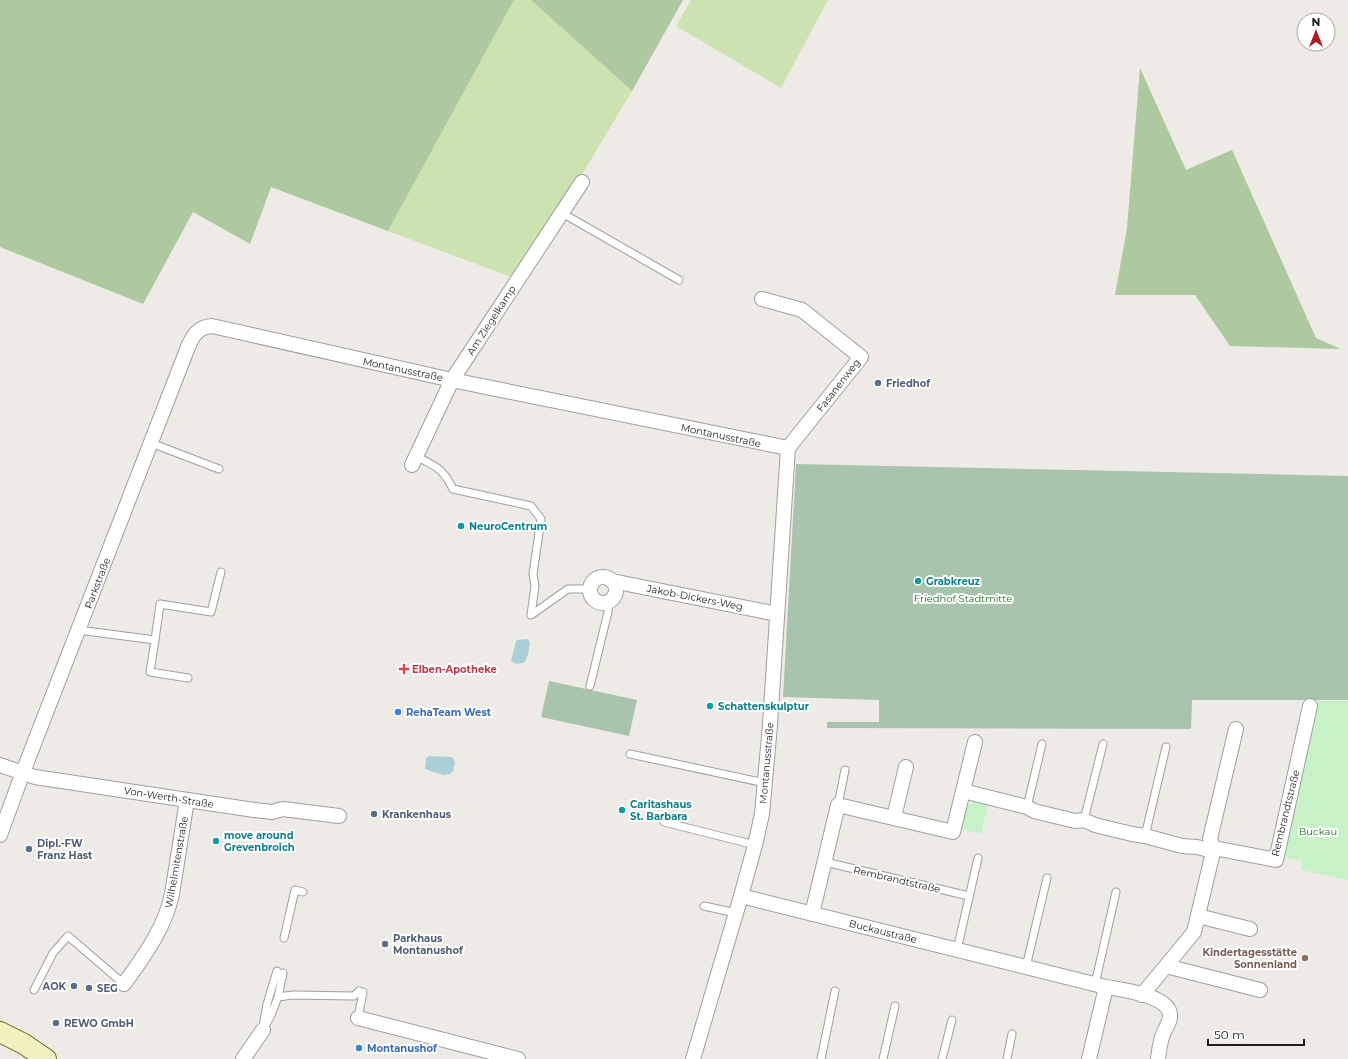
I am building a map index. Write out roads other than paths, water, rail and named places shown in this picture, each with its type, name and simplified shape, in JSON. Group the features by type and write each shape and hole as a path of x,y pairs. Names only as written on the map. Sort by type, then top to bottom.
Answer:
{"main road":[{"path":"0,1032 24,1044 46,1059"}],"street":[{"name":"Am Ziegelkamp","path":"414,461 452,380 582,182"},
{"name":"Fasanenweg","path":"762,299 802,310 861,357 788,448"},
{"name":"Montanusstraße","path":"196,332 203,328 212,326 452,380 788,448 766,783 762,814 741,896 693,1059"},
{"name":"Parkstraße","path":"0,835 150,443 188,347 196,332"},
{"name":"Jakob-Dickers-Weg","path":"591,590 594,581 600,578 607,578 612,581 777,614"},
{"path":"591,590 592,596 596,600 602,602 608,601 613,597 616,591 612,581"},
{"name":"Rembrandtstraße","path":"963,791 1027,807 1034,811 1076,821 1084,820 1095,825 1182,846 1213,849 1276,860 1310,706"},
{"path":"1142,995 1194,932 1213,849 1210,839 1236,729"},
{"path":"812,914 838,805 953,832 975,742"},
{"name":"Von-Werth-Straße","path":"0,765 36,777 266,812 283,809 339,816"},
{"path":"894,817 906,767"},
{"name":"Wilhelmitenstraße","path":"124,984 158,931 169,907 187,800"},
{"name":"Buckaustraße","path":"741,896 1101,985"},
{"path":"1198,916 1250,929"},
{"path":"1166,966 1260,990"},
{"path":"1089,1059 1101,985 1157,999 1164,1003 1169,1010 1170,1016 1168,1026 1164,1032 1158,1059"},
{"path":"358,1018 476,1048 490,1056 518,1059"},
{"path":"243,1059 263,1030"}],"lane":[{"path":"562,213 679,280"},
{"path":"150,443 219,469"},
{"path":"414,461 439,468 447,477 453,488 531,506 541,519 533,574 535,586 531,616 568,589 574,588 591,590"},
{"path":"188,678 150,672 160,604 211,612 221,572"},
{"path":"590,686 608,612 608,601"},
{"path":"78,630 155,640"},
{"path":"1027,807 1042,744"},
{"path":"1084,820 1103,744"},
{"path":"1145,836 1166,747"},
{"path":"630,754 766,783"},
{"path":"838,805 845,770"},
{"path":"664,822 755,845"},
{"path":"957,950 978,858"},
{"name":"Rembrandtstraße","path":"824,862 969,896"},
{"path":"1026,967 1047,878"},
{"path":"284,938 295,890 303,892"},
{"path":"1101,985 1116,892"},
{"path":"704,906 736,913"},
{"path":"34,990 53,953 68,936 124,984"},
{"path":"280,972 278,997 263,1030 267,1004 280,972"},
{"path":"821,1059 835,991"},
{"path":"278,997 300,995 354,996 361,992 358,1018"},
{"path":"883,1059 895,1006"},
{"path":"942,1059 952,1020"},
{"path":"1006,1059 1012,1034"}],"water":[{"path":"527,639 530,642 525,662 518,664 514,663 511,661 516,641"},
{"path":"429,756 452,757 455,762 453,771 450,774 443,775 425,769 426,758"}],"place":[{"name":"Friedhof","path":"878,383"},
{"name":"NeuroCentrum","path":"461,526"},
{"name":"Grabkreuz","path":"918,581"},
{"name":"Elben-Apotheke","path":"404,669"},
{"name":"Schattenskulptur","path":"710,706"},
{"name":"RehaTeam West","path":"398,712"},
{"name":"Caritashaus St. Barbara","path":"622,810"},
{"name":"Krankenhaus","path":"374,814"},
{"name":"move around Grevenbroich","path":"216,841"},
{"name":"Dipl.-FW Franz Hast","path":"29,849"},
{"name":"Parkhaus Montanushof","path":"385,944"},
{"name":"Kindertagesstätte Sonnenland","path":"1305,958"},
{"name":"AOK","path":"74,986"},
{"name":"SEG","path":"89,988"},
{"name":"REWO GmbH","path":"56,1023"},
{"name":"Montanushof","path":"359,1048"}],"park label":[{"name":"Friedhof Stadtmitte","path":"963,598"},
{"name":"Buckau","path":"1318,831"}]}
